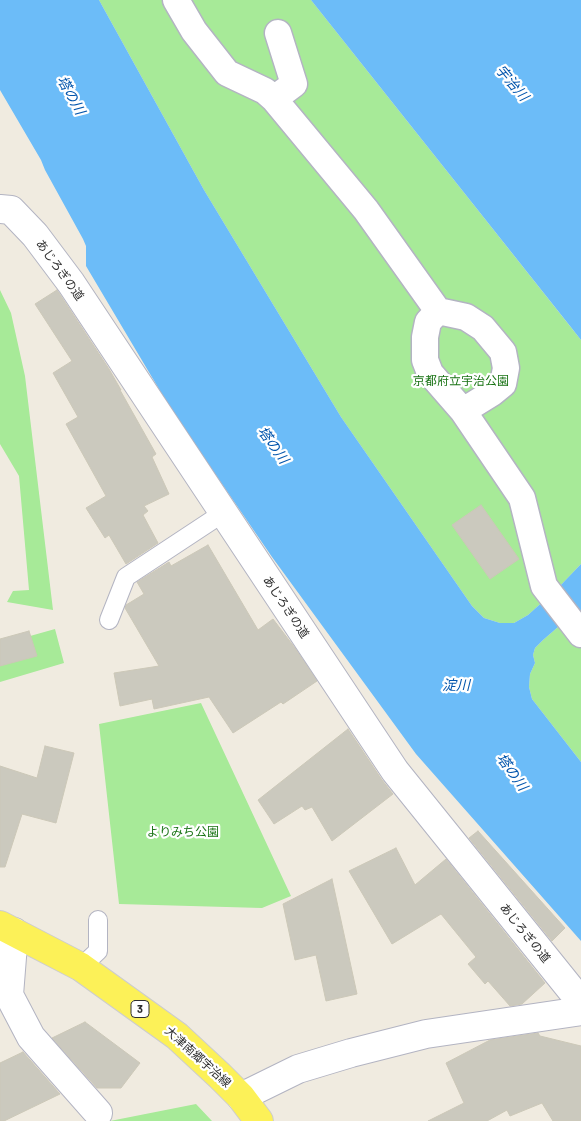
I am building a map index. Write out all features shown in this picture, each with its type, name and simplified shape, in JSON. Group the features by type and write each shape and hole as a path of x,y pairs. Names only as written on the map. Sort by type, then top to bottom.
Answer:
{"main road":[{"name":"大津南郷宇治線","path":"7,928 81,966 177,1036 220,1076 259,1121"}],"street":[{"path":"176,0 194,31 227,73 265,92 274,100 366,210 438,311 466,317 483,328 503,352 506,368 503,384 463,411"},
{"path":"274,100 294,84 278,33"},
{"name":"あじろぎの道","path":"0,209 11,210 35,235 71,282 395,771 581,1002"},
{"path":"438,311 428,322 425,337 425,360 430,373 463,411 522,498 544,586 581,634"},
{"path":"7,928 9,995 31,1037 98,1113"},
{"path":"241,1098 298,1069 361,1050 426,1034 581,1011"}],"lane":[{"path":"108,620 126,577 223,512"},
{"path":"81,966 98,951 98,920"}],"green space":[{"name":"京都府立宇治公園","path":"99,0 311,0 581,340 581,564 528,615 514,623 500,623 484,618 472,606 341,417 204,190"},
{"path":"0,290 11,313 25,376 53,610 7,602 13,591 29,590 19,476 0,444"},
{"path":"581,613 581,762 532,699 529,687 530,674 535,663 533,655 535,648 558,627"},
{"path":"55,629 64,663 0,682 0,648 23,638"},
{"name":"よりみち公園","path":"201,703 291,896 262,908 119,904 99,724"},
{"path":"196,1104 212,1121 110,1121"}],"water":[{"name":"淀川","path":"0,0 99,0 204,190 341,417 472,606 484,618 500,623 514,623 528,615 581,564 581,613 558,627 535,648 533,655 535,663 530,674 529,687 532,699 581,762 581,941 416,754 272,557 172,411 86,266 86,246 83,239 41,160 0,90"},
{"name":"宇治川","path":"311,0 581,0 581,340 570,326"}],"building":[{"path":"57,290 121,390 156,454 152,457 169,494 144,506 148,511 143,515 158,543 126,564 109,535 105,538 86,508 106,496 66,424 78,417 53,373 72,361 35,304"},
{"path":"481,505 519,559 490,579 452,525"},
{"path":"208,545 258,630 273,619 317,681 283,704 281,702 233,733 209,697 154,709 152,699 120,706 114,673 159,666 125,608 126,605 144,594 137,582 169,562 171,566"},
{"path":"29,631 37,656 0,666 0,639"},
{"path":"348,729 393,794 332,841 312,807 305,810 302,806 274,824 258,800"},
{"path":"45,746 74,753 56,823 22,814 5,867 0,867 0,766 37,778"},
{"path":"478,831 565,928 552,941 469,838"},
{"path":"396,848 415,885 446,859 545,983 522,1004 510,1006 488,981 485,984 468,964 476,957 441,914 392,944 349,871"},
{"path":"332,879 357,994 326,1001 316,955 295,960 283,904"},
{"path":"85,1022 140,1063 121,1088 97,1088 52,1038"},
{"path":"538,1033 540,1036 581,1046 581,1121 553,1121 542,1103 510,1116 507,1110 487,1121 428,1121 464,1103 446,1063 490,1040"},
{"path":"23,1052 60,1094 4,1121 0,1121 0,1063"}],"water label":[{"name":"塔の川","path":"71,95"},
{"name":"塔の川","path":"273,445"},
{"name":"塔の川","path":"512,772"}]}
